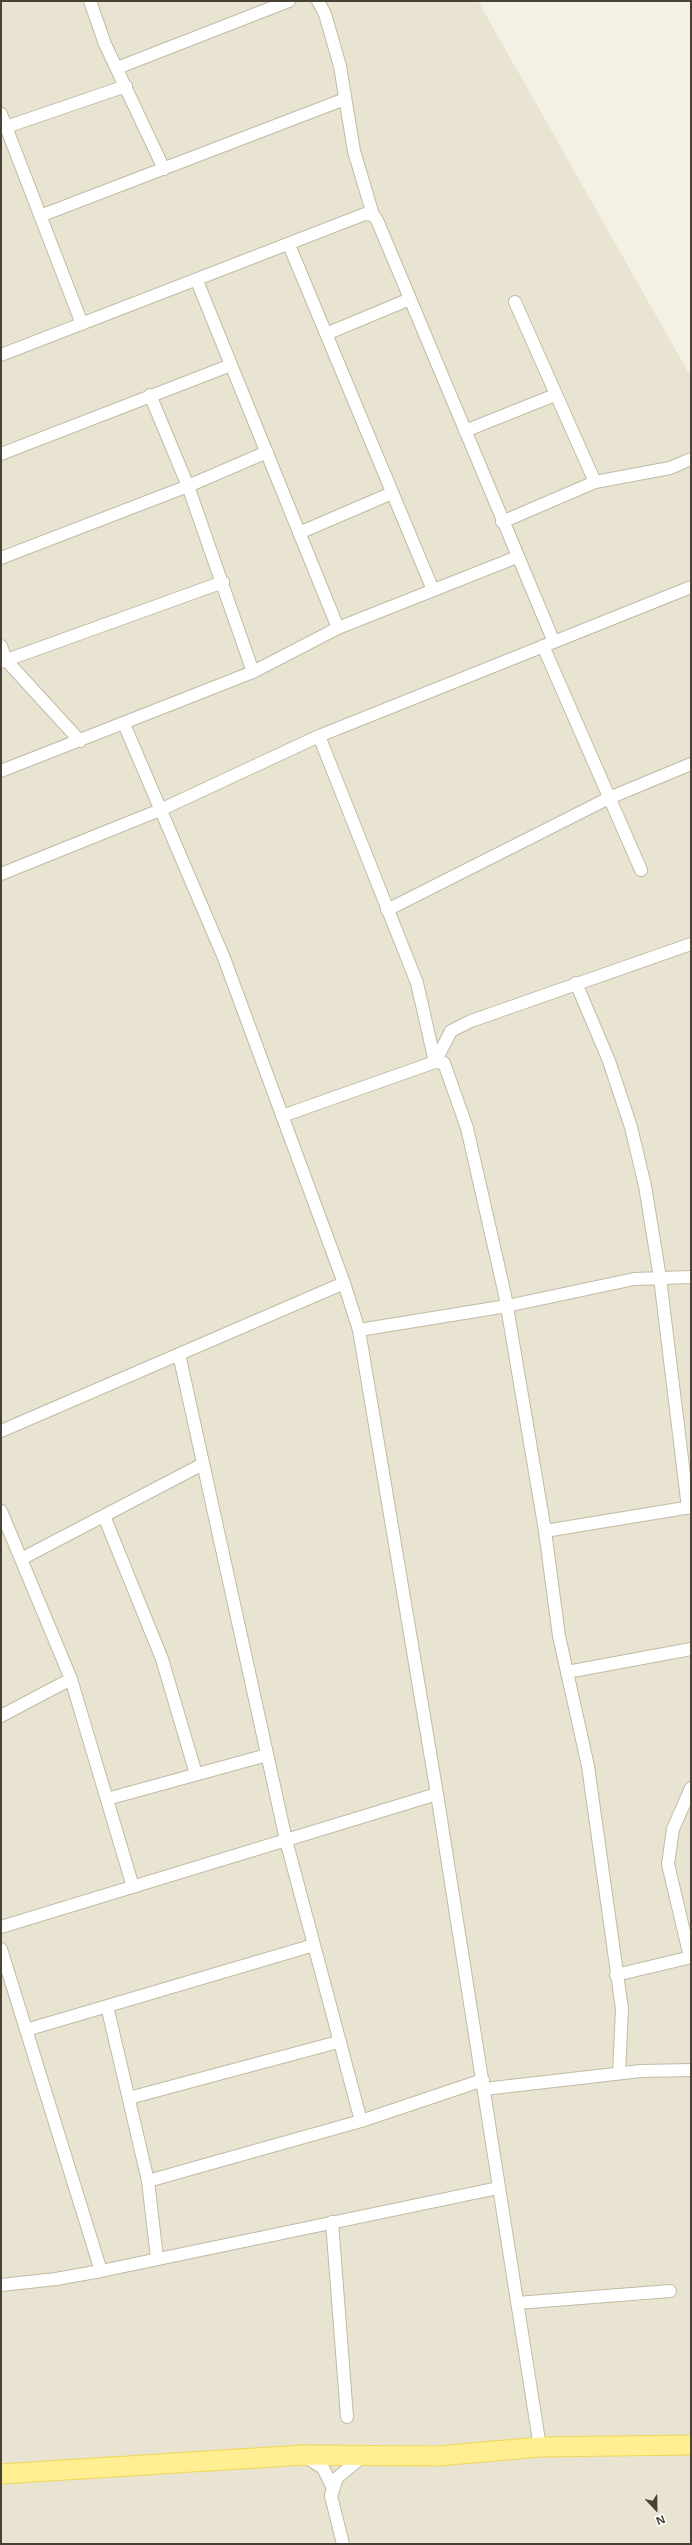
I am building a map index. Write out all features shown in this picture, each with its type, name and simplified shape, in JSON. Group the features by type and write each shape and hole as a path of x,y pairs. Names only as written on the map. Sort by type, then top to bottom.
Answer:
{"main road":[{"path":"1,2474 303,2455 438,2456 540,2447 691,2445"}],"street":[{"path":"90,1 105,44 164,169"},
{"path":"117,68 268,4 289,1"},
{"path":"318,1 325,14 340,66 354,151 373,215 378,220 517,557 548,644 609,798 641,870"},
{"path":"6,126 126,86"},
{"path":"40,216 345,98"},
{"path":"1,114 82,324"},
{"path":"1,355 289,245 365,214 373,215"},
{"path":"289,245 432,590"},
{"path":"197,280 338,628"},
{"path":"326,334 410,299"},
{"path":"515,302 555,395 595,482"},
{"path":"1,454 150,394 231,365"},
{"path":"150,394 188,486 223,582 253,672"},
{"path":"465,431 555,395"},
{"path":"1,558 188,486 266,452"},
{"path":"502,522 595,482 670,468 691,459"},
{"path":"299,533 392,493"},
{"path":"1,772 253,672 338,628 517,557"},
{"path":"3,661 223,582"},
{"path":"1,874 160,810 319,736 691,587"},
{"path":"1,646 3,661 80,741"},
{"path":"124,724 224,958 344,1283 359,1330 436,1794 540,2447"},
{"path":"319,736 416,983 435,1062"},
{"path":"387,910 609,798 691,764"},
{"path":"435,1062 451,1031 471,1020 691,944"},
{"path":"545,1531 690,1507 660,1278 645,1186 631,1128 608,1061 576,983"},
{"path":"282,1116 435,1062 444,1063 466,1128 507,1306 545,1531 559,1636 588,1766 616,1975 622,2009 619,2073"},
{"path":"359,1330 507,1306 634,1279 691,1277"},
{"path":"1,1431 344,1283"},
{"path":"179,1354 286,1840 338,2042 361,2121"},
{"path":"21,1559 203,1464"},
{"path":"1,1511 71,1678 133,1887"},
{"path":"104,1516 162,1659 196,1774"},
{"path":"567,1672 691,1649"},
{"path":"1,1716 71,1678"},
{"path":"107,1799 267,1755"},
{"path":"616,1975 690,1957 668,1864 673,1829 691,1788"},
{"path":"1,1928 436,1794"},
{"path":"26,2030 314,1945"},
{"path":"1,1949 101,2271"},
{"path":"108,2006 148,2180 157,2258"},
{"path":"129,2098 338,2042"},
{"path":"148,2180 361,2121 483,2085 641,2070 691,2070"},
{"path":"1,2285 56,2279 101,2271 157,2258 498,2188"},
{"path":"332,2222 347,2417"},
{"path":"517,2303 670,2291"},
{"path":"303,2455 323,2468 333,2488 331,2496 343,2544"},
{"path":"331,2496 337,2478 363,2456"}],"shaded area":[{"path":"1,1 478,1 691,377 691,2544 1,2544"}]}
